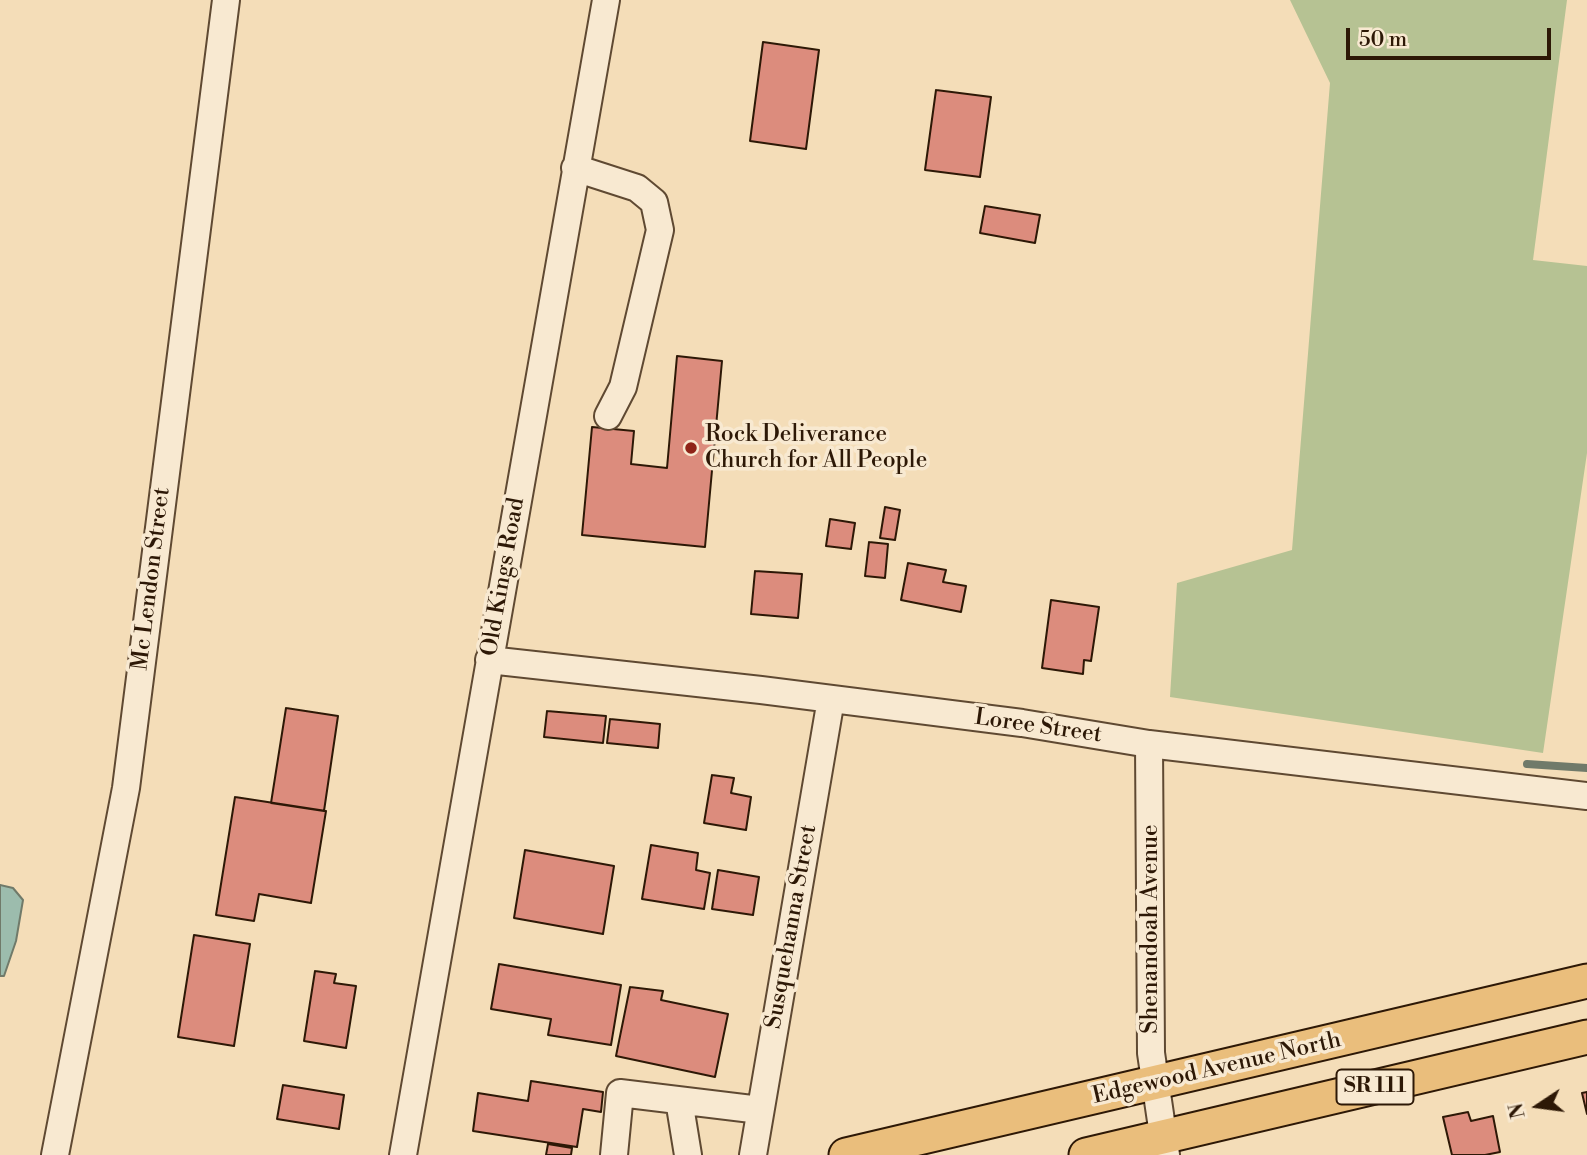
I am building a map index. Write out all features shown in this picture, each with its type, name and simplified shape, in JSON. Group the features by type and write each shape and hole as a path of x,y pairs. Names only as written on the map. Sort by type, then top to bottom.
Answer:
{"main road":[{"name":"Edgewood Avenue North","path":"846,1155 1587,981"},
{"name":"SR 111","path":"1086,1155 1164,1146 1587,1037"}],"street":[{"name":"Mc Lendon Street","path":"55,1155 125,788 226,0"},
{"name":"Old Kings Road","path":"403,1155 606,0"},
{"path":"575,168 637,188 654,202 660,230 623,387 608,416"},
{"name":"Loree Street","path":"489,660 831,699 1022,723 1149,744 1587,796"},
{"name":"Susquehanna Street","path":"753,1155 831,699"},
{"name":"Shenandoah Avenue","path":"1149,744 1152,1053 1164,1146"},
{"path":"614,1155 620,1093 760,1110"},
{"path":"679,1100 688,1155"}],"green space":[{"path":"1290,0 1567,0 1533,260 1587,266 1587,453 1543,753 1170,697 1177,583 1292,550 1330,83"}],"shaded area":[{"path":"0,885 13,888 23,900 16,941 4,976 0,976"}],"building":[{"path":"763,42 819,50 806,149 750,141"},
{"path":"936,90 991,97 980,177 925,170"},
{"path":"985,206 1040,215 1035,243 980,233"},
{"name":"Rock Deliverance Church for All People","path":"677,356 722,361 705,547 582,535 592,427 634,431 631,464 667,468"},
{"path":"885,507 900,510 895,540 880,538"},
{"path":"830,519 855,523 851,549 826,546"},
{"path":"869,542 888,544 885,578 865,576"},
{"path":"908,563 946,570 943,582 966,586 961,612 901,600"},
{"path":"755,571 802,574 798,618 751,614"},
{"path":"1051,600 1099,607 1091,661 1084,660 1083,674 1042,668"},
{"path":"286,708 338,716 324,811 271,803"},
{"path":"547,711 606,716 603,743 544,737"},
{"path":"610,719 660,724 658,748 607,743"},
{"path":"712,775 734,778 731,793 751,797 746,830 704,823"},
{"path":"235,797 326,811 311,903 259,894 254,921 216,915"},
{"path":"651,845 698,853 696,870 710,873 704,909 642,899"},
{"path":"525,850 614,866 603,934 514,918"},
{"path":"718,870 759,877 753,915 712,909"},
{"path":"194,935 250,944 234,1046 178,1037"},
{"path":"499,964 621,985 611,1045 548,1035 551,1019 491,1009"},
{"path":"315,971 336,974 334,983 356,986 346,1048 304,1041"},
{"path":"630,987 663,991 661,1000 728,1014 715,1077 616,1056"},
{"path":"531,1081 603,1092 601,1112 583,1109 577,1147 473,1131 478,1093 528,1101"},
{"path":"283,1085 344,1095 339,1129 277,1119"},
{"path":"1587,1092 1587,1114 1582,1093"},
{"path":"1468,1112 1471,1121 1493,1116 1500,1152 1452,1155 1443,1117"},
{"path":"548,1144 572,1148 571,1155 546,1155"}],"waterway":[{"path":"1527,764 1587,768"}],"place":[{"name":"Rock Deliverance Church for All People","path":"691,448"}]}
